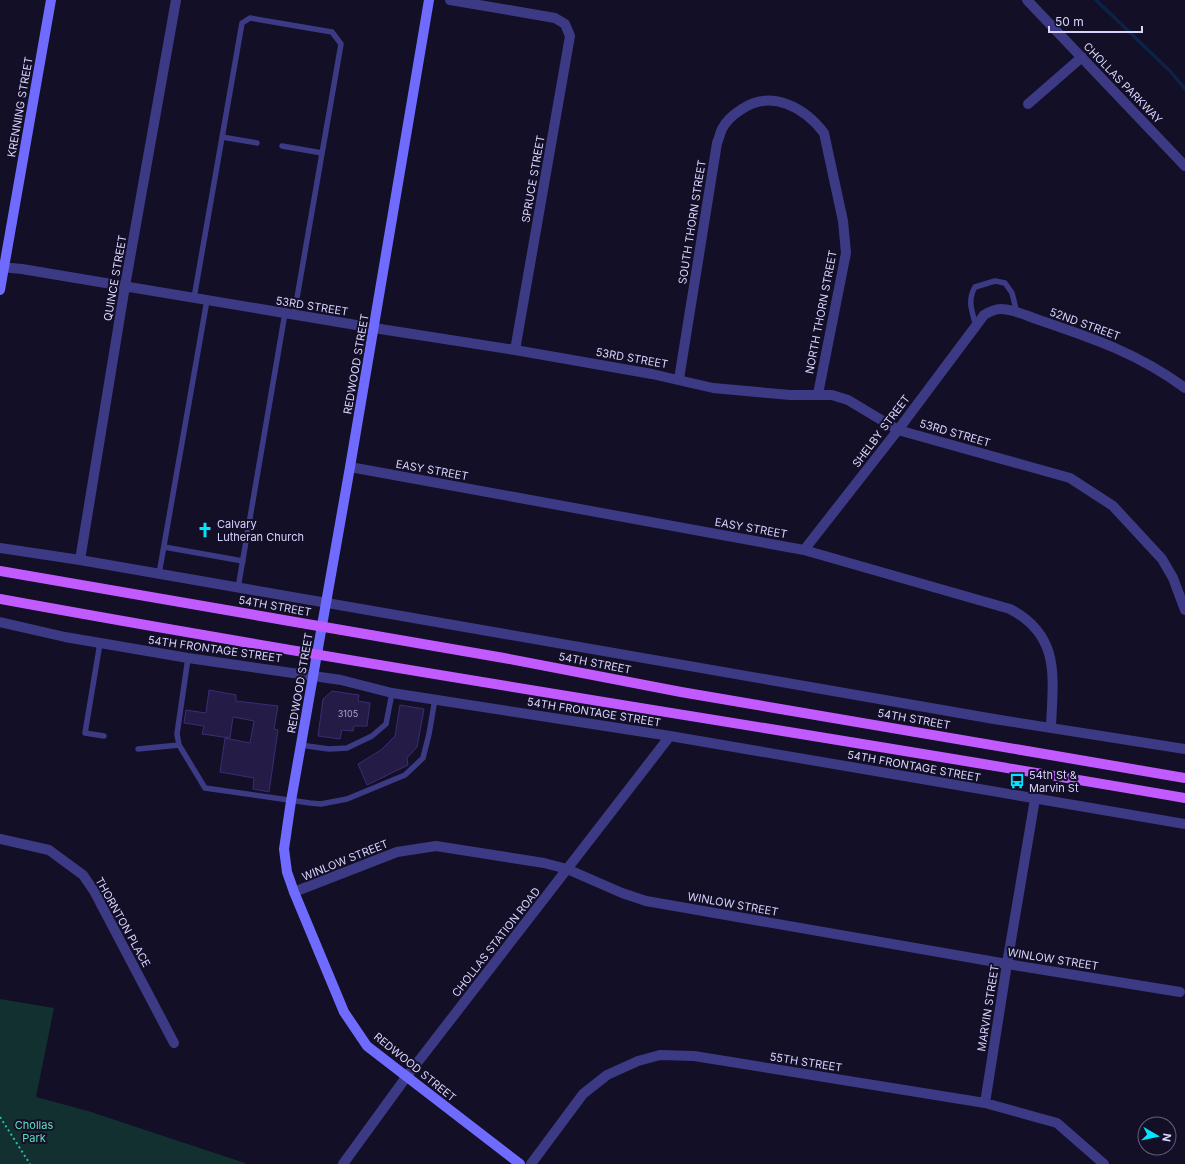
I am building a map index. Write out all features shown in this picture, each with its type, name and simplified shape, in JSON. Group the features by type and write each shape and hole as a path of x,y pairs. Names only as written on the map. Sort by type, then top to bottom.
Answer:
{"main road":[{"name":"54TH STREET","path":"0,571 504,658 681,692 1185,778"},
{"path":"0,599 467,680 1036,772 1185,798"}],"street":[{"name":"KRENNING STREET","path":"0,290 2,267 51,0"},
{"name":"QUINCE STREET","path":"80,560 125,286 176,0"},
{"name":"REDWOOD STREET","path":"430,0 318,654 300,745 284,849 287,872 294,892 344,1012 367,1046 520,1164"},
{"name":"SPRUCE STREET","path":"450,0 555,18 566,24 570,36 516,350"},
{"name":"CHOLLAS PARKWAY","path":"1027,0 1185,166"},
{"path":"1028,104 1082,57"},
{"name":"SOUTH THORN STREET","path":"679,379 717,143 722,128 736,113 753,104 765,100 772,100"},
{"name":"NORTH THORN STREET","path":"772,100 800,110 816,122 824,133 843,221 846,253 818,394"},
{"name":"53RD STREET","path":"2,267 516,350 679,379 713,388 790,395 832,395 848,400 898,430 1070,478 1113,506 1162,559 1173,578 1185,610"},
{"name":"52ND STREET","path":"976,326 984,315 993,310 1002,309 1017,313 1096,339 1156,369 1185,388"},
{"name":"SHELBY STREET","path":"804,550 898,430 976,326"},
{"name":"EASY STREET","path":"350,467 804,550 1000,605 1019,613 1034,626 1046,645 1052,668 1051,727"},
{"path":"0,548 80,560 979,716 1185,749"},
{"name":"54TH FRONTAGE STREET","path":"0,622 65,637 100,643 188,658 341,680 392,692 670,736 1185,824"},
{"name":"CHOLLAS STATION ROAD","path":"343,1164 406,1076 670,736"},
{"name":"MARVIN STREET","path":"985,1103 1007,964 1036,799"},
{"name":"THORNTON PLACE","path":"0,839 49,850 83,875 94,891 174,1042"},
{"name":"WINLOW STREET","path":"294,892 396,852 436,846 544,863 567,869 622,893 646,900 1007,964 1180,992"},
{"name":"55TH STREET","path":"531,1164 583,1094 607,1075 638,1061 660,1055 694,1056 985,1103 1057,1123 1104,1164"}],"lane":[{"path":"194,298 242,23 250,18 332,32 341,44 322,153 238,588"},
{"path":"222,137 257,142"},
{"path":"282,146 322,153"},
{"path":"976,326 970,301 970,295 975,287 995,281 1005,283 1012,293 1017,313"},
{"path":"159,574 207,300"},
{"path":"164,547 243,561"},
{"path":"100,643 85,733 104,736"},
{"path":"188,658 177,734 179,745 205,788 321,804 347,798 405,775 423,758 435,699"},
{"path":"300,745 329,750 347,748 372,736 386,724 392,692"},
{"path":"138,749 179,745"}],"path":[{"path":"0,1117 30,1164"}],"green space":[{"name":"Chollas Park","path":"0,999 54,1008 36,1097 88,1111 245,1164 0,1164"}],"building":[{"path":"209,690 236,695 236,701 278,706 274,729 278,730 269,792 253,789 254,778 220,772 225,738 250,743 254,721 233,717 230,738 202,734 204,726 184,723 186,710 206,713"},
{"path":"332,691 359,695 358,701 370,703 367,726 354,726 353,731 342,730 340,739 318,736 323,699"},
{"path":"400,705 424,709 417,747 407,758 408,765 367,785 358,764 381,750 395,736"}],"waterway":[{"path":"1096,0 1170,71 1185,89"}],"place":[{"name":"Calvary Lutheran Church","path":"205,530"},
{"name":"54th St & Marvin St","path":"1017,781"}]}
